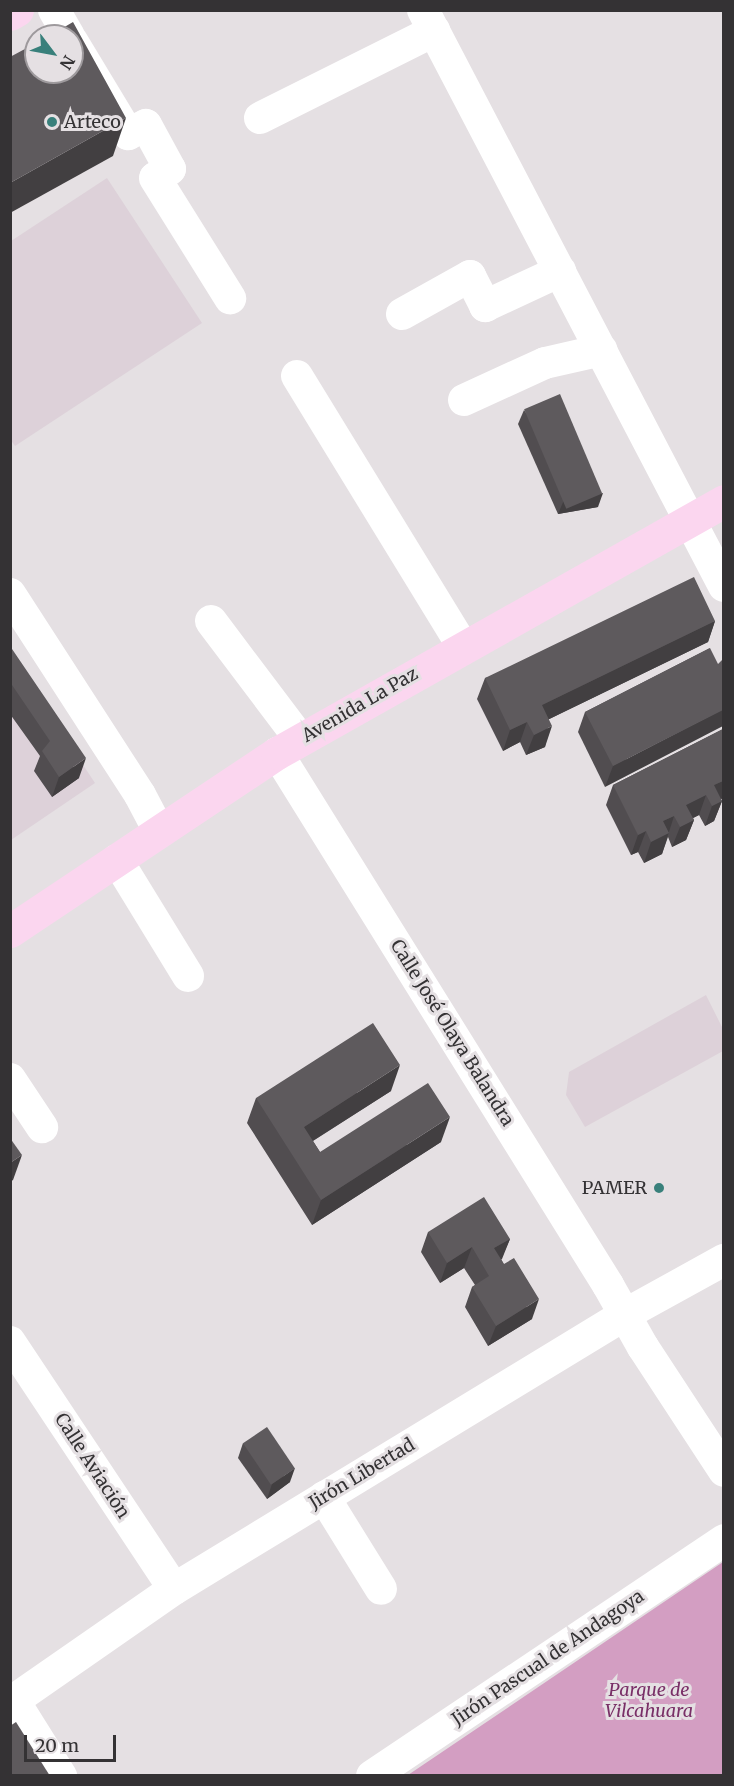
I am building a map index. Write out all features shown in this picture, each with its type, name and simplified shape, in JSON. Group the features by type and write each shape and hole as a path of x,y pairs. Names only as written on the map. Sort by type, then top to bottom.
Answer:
{"main road":[{"path":"10,14 17,10"},
{"name":"Avenida La Paz","path":"10,931 289,746 723,501"}],"street":[{"path":"54,10 62,24"},
{"path":"260,118 429,21 690,518 723,586"},
{"path":"84,61 128,135 146,125 170,169 154,178 230,298"},
{"path":"402,314 470,276 485,306 560,270"},
{"path":"464,400 545,363 602,350"},
{"path":"297,376 463,647"},
{"path":"10,594 140,795 159,831"},
{"name":"Calle José Olaya Balandra","path":"211,621 289,746 626,1314 643,1347 723,1471"},
{"path":"117,860 188,976"},
{"path":"10,1078 42,1127"},
{"name":"Jirón Libertad","path":"12,1702 174,1589 626,1314 723,1260"},
{"name":"Calle Aviación","path":"10,1342 174,1589"},
{"path":"324,1497 381,1589"},
{"name":"Jirón Pascual de Andagoya","path":"372,1776 723,1540"},
{"path":"12,1702 61,1776"}],"shaded area":[{"path":"107,178 202,323 15,446 10,439 11,241"},
{"path":"10,654 95,783 11,840 10,840"},
{"path":"706,995 723,1029 723,1051 585,1127 566,1095 569,1072"}],"green space":[{"name":"Parque de Vilcahuara","path":"723,1562 723,1775 408,1775 491,1719"}],"building":[{"name":"Arteco","path":"84,42 126,118 10,183 10,57 24,49 24,84 84,84"},
{"path":"560,394 602,493 566,509 524,409"},
{"path":"694,577 715,621 542,705 552,726 534,735 527,722 510,730 485,678"},
{"path":"10,646 86,758 59,777 42,751 50,741 10,682"},
{"path":"710,648 718,664 723,659 723,710 613,766 585,712"},
{"path":"723,729 723,781 714,785 722,801 712,806 706,795 686,805 694,820 680,827 674,816 663,821 669,833 651,842 646,831 638,835 613,785"},
{"path":"373,1023 400,1065 304,1127 320,1152 428,1083 450,1117 321,1200 256,1098"},
{"path":"10,1138 22,1155 10,1163"},
{"path":"484,1197 510,1239 494,1248 504,1264 514,1258 539,1299 496,1326 472,1287 489,1276 472,1247 447,1263 428,1232"},
{"path":"267,1427 295,1468 271,1485 243,1443"},
{"path":"16,1722 50,1776 13,1776 10,1772 10,1726"}],"place":[{"name":"Arteco","path":"52,122"},
{"name":"PAMER","path":"659,1188"}]}
